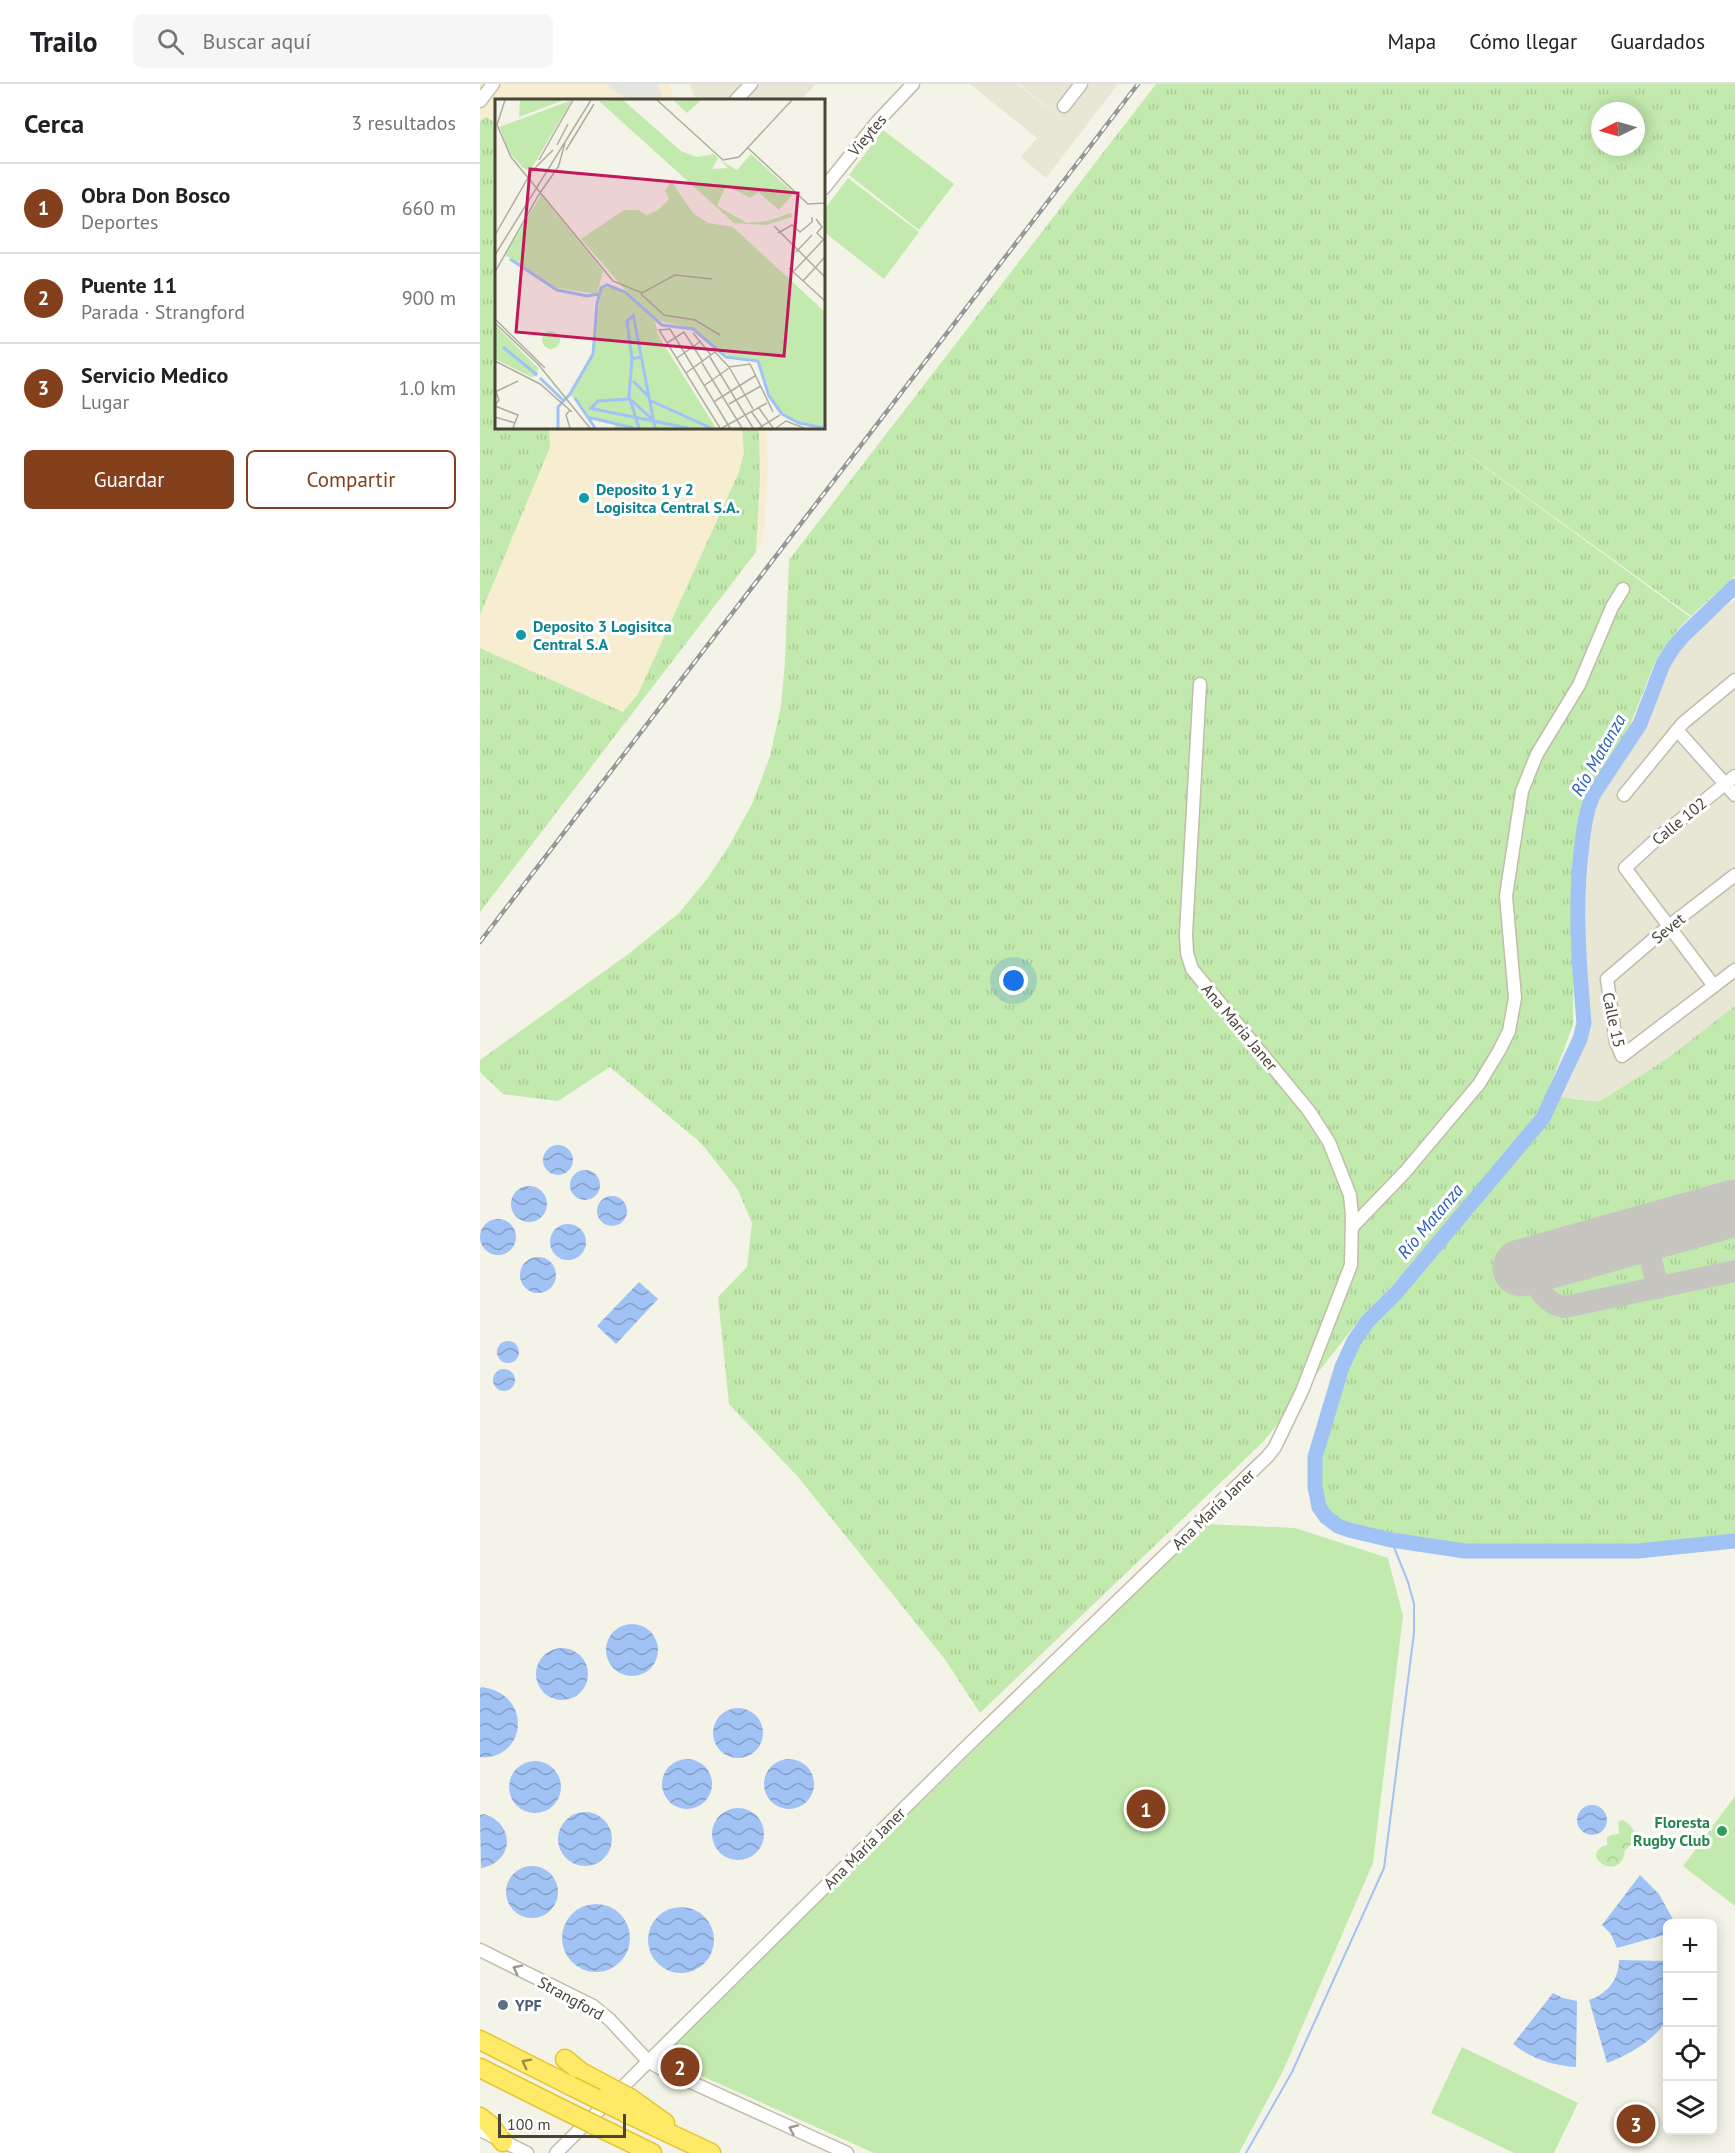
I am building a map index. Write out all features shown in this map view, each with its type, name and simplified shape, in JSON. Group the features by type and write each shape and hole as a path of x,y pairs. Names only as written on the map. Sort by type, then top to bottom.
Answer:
{"highway":[{"path":"480,2040 571,2086 627,2105 706,2151"},
{"path":"566,2059 581,2072 609,2087 627,2105"},
{"path":"480,2068 652,2153"},
{"path":"480,2117 489,2124 502,2147"}],"street":[{"path":"480,101 493,84"},
{"path":"737,99 751,84"},
{"name":"Vieytes","path":"825,187 878,121 913,84"},
{"path":"1064,106 1081,84"},
{"path":"1353,1226 1405,1172 1479,1083 1500,1051 1509,1031 1515,998 1506,896 1522,791 1537,754 1579,685 1612,608 1623,589"},
{"path":"1623,795 1677,730 1735,680"},
{"name":"Ana María Janer","path":"556,2153 962,1751 1268,1456 1275,1447 1302,1391 1351,1265 1353,1226 1350,1195 1329,1142 1309,1111 1192,969 1187,952 1186,934 1200,684"},
{"path":"1677,730 1730,780 1735,795"},
{"name":"Calle 102","path":"1669,926 1625,868 1659,837 1730,780"},
{"name":"Sevet","path":"1607,984 1609,977 1669,926 1735,875"},
{"path":"1669,926 1714,986 1735,970"},
{"name":"Calle 15","path":"1607,984 1616,1042 1622,1056 1714,986"},
{"name":"Strangford","path":"480,1950 593,2006 610,2020 649,2062 676,2077 847,2153"},
{"path":"480,2130 502,2147 527,2153"}],"shaded area":[{"path":"480,84 669,84 675,99 495,99 495,429 766,429 768,464 765,523 761,545 480,912"},
{"path":"606,84 658,84 664,99 626,99"},
{"path":"689,84 816,84 801,99 696,99"},
{"path":"970,84 1017,84 1072,127 1019,84 1118,84 1046,178 1021,157 1037,138"},
{"path":"1735,599 1735,1006 1665,1060 1600,1101 1590,1102 1562,1097 1588,1038 1585,947 1586,873 1594,807 1649,722 1671,664 1687,638"}],"green space":[{"path":"1156,84 1735,84 1735,576 1691,616 1405,409 1690,617 1678,629 1655,662 1629,728 1585,802 1575,868 1573,1025 1540,1113 1390,1288 1360,1319 1264,1441 980,1713 944,1658 798,1477 729,1404 718,1297 747,1267 752,1223 738,1190 701,1143 610,1067 558,1101 503,1094 480,1072 480,1060 627,955 679,913 707,879 729,846 753,802 770,756 781,706 789,560"},
{"path":"486,117 495,122 495,429 549,429 550,447 480,615 480,121"},
{"path":"883,130 954,184 919,230 849,175"},
{"path":"848,178 919,232 884,279 825,233 825,209"},
{"path":"742,429 759,429 760,477 756,552 480,912 480,648 623,712 638,694 739,472 744,453"},
{"path":"1735,1006 1735,1541 1638,1551 1465,1551 1391,1540 1349,1530 1338,1526 1326,1517 1319,1507 1315,1487 1315,1457 1342,1367 1354,1341 1367,1322 1396,1293 1543,1118 1553,1096 1600,1101 1665,1060"},
{"path":"1207,1524 1295,1528 1388,1558 1403,1616 1373,1863 1283,2071 1239,2153 874,2153 675,2064 669,2054 671,2048"},
{"name":"Floresta Rugby Club","path":"1735,1796 1735,1906 1683,1866"},
{"path":"1622,1820 1632,1828 1635,1841 1625,1850 1622,1860 1616,1866 1609,1867 1598,1860 1596,1855 1599,1849 1607,1845 1607,1838 1610,1835 1619,1834 1618,1822"},
{"path":"1462,2047 1578,2103 1554,2153 1514,2153 1431,2113"}],"water":[{"path":"558,1145 569,1149 573,1160 569,1171 558,1175 547,1171 543,1160 547,1149"},
{"path":"585,1170 596,1174 600,1185 596,1196 585,1200 574,1196 570,1185 574,1174"},
{"path":"529,1186 542,1191 547,1204 542,1217 529,1222 516,1217 511,1204 516,1191"},
{"path":"612,1196 623,1200 627,1211 623,1222 612,1226 601,1222 597,1211 601,1200"},
{"path":"498,1219 511,1224 516,1237 511,1250 498,1255 485,1250 480,1237 485,1224"},
{"path":"568,1224 581,1229 586,1242 581,1255 568,1260 555,1255 550,1242 555,1229"},
{"path":"538,1257 551,1262 556,1275 551,1288 538,1293 525,1288 520,1275 525,1262"},
{"path":"639,1282 658,1299 616,1344 597,1326"},
{"path":"504,1341 512,1341 519,1348 519,1356 512,1363 504,1363 497,1356 497,1348"},
{"path":"500,1369 508,1369 515,1376 515,1384 508,1391 500,1391 493,1384 493,1376"},
{"path":"627,1624 637,1624 651,1631 658,1650 651,1669 637,1676 627,1676 617,1672 610,1665 606,1655 606,1645 610,1635 617,1628"},
{"path":"557,1648 567,1648 581,1655 588,1674 581,1693 567,1700 557,1700 547,1696 540,1689 536,1679 536,1669 540,1659 547,1652"},
{"path":"480,1688 499,1692 510,1702 517,1714 518,1726 514,1739 507,1749 495,1755 480,1757"},
{"path":"738,1708 752,1712 759,1719 763,1733 759,1747 752,1754 738,1758 724,1754 717,1747 713,1733 717,1719 724,1712"},
{"path":"682,1759 692,1759 705,1766 712,1779 712,1789 705,1802 692,1809 682,1809 673,1805 666,1798 662,1789 662,1779 666,1770 673,1763"},
{"path":"789,1759 798,1761 809,1770 814,1784 812,1793 803,1804 789,1809 780,1807 769,1798 764,1784 766,1775 775,1764"},
{"path":"530,1761 540,1761 554,1768 561,1787 554,1806 540,1813 530,1813 520,1809 513,1802 509,1792 509,1782 513,1772 520,1765"},
{"path":"1592,1805 1603,1809 1607,1820 1603,1831 1592,1835 1581,1831 1577,1820 1581,1809"},
{"path":"738,1808 752,1812 760,1820 764,1834 760,1848 752,1856 738,1860 724,1856 716,1848 712,1834 716,1820 724,1812"},
{"path":"585,1812 595,1814 604,1820 610,1829 612,1839 610,1849 604,1858 595,1864 585,1866 575,1864 566,1858 560,1849 558,1839 560,1829 566,1820 575,1814"},
{"path":"484,1814 502,1826 507,1842 500,1858 481,1868 480,1815"},
{"path":"527,1866 537,1866 551,1873 558,1892 551,1911 537,1918 527,1918 517,1914 510,1907 506,1897 506,1887 510,1877 517,1870"},
{"path":"1640,1875 1659,1894 1673,1919 1663,1919 1663,1935 1617,1948 1611,1934 1602,1925"},
{"path":"603,1904 615,1910 624,1919 630,1931 628,1951 620,1962 603,1972 589,1972 572,1962 564,1951 562,1931 572,1914 583,1906"},
{"path":"674,1907 688,1907 700,1912 709,1921 714,1940 712,1953 705,1964 688,1973 674,1973 662,1968 653,1959 648,1947 648,1933 653,1921 662,1912"},
{"path":"1619,1960 1663,1961 1663,2026 1649,2040 1607,2063 1589,2000 1601,1994 1611,1985"},
{"path":"1553,1993 1577,2001 1576,2067 1543,2060 1527,2054 1513,2044"}],"waterway":[{"name":"Río Matanza","path":"1735,586 1673,648 1663,664 1640,724 1593,795 1584,831 1578,889 1579,956 1584,1023 1580,1039 1543,1118 1396,1293 1367,1322 1354,1341 1342,1367 1315,1457 1315,1487 1319,1507 1326,1517 1338,1526 1349,1530 1391,1540 1465,1551 1638,1551 1735,1541"},
{"path":"1246,2153 1292,2072 1384,1868 1414,1633 1414,1604 1391,1540"}],"taxiway":[{"path":"1644,1233 1658,1288"},
{"path":"1530,1266 1538,1287 1546,1298 1565,1307 1735,1271"}],"runway":[{"path":"1521,1268 1735,1208"}],"railway":[{"path":"480,942 1138,84"}],"place":[{"name":"Deposito 1 y 2 Logisitca Central S.A.","path":"584,498"},
{"name":"Deposito 3 Logisitca Central S.A","path":"521,635"},
{"name":"Obra Don Bosco","path":"1146,1809"},
{"name":"Floresta Rugby Club","path":"1722,1831"},
{"name":"YPF","path":"503,2005"},
{"name":"Puente 11","path":"680,2067"},
{"name":"Servicio Medico","path":"1636,2124"}]}
